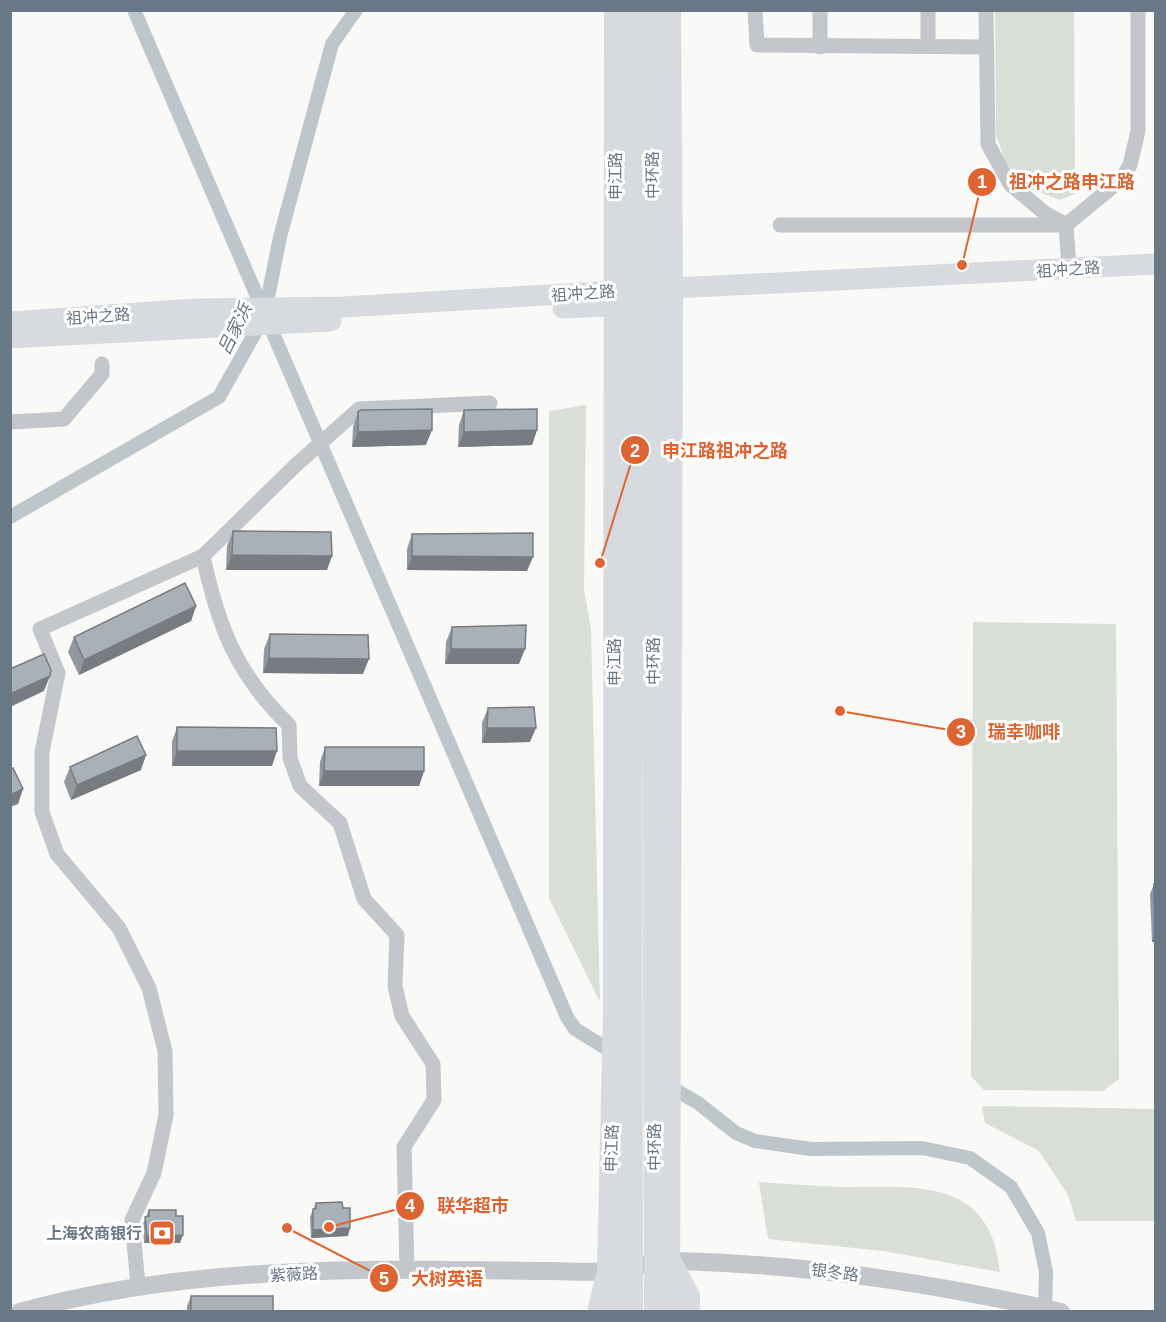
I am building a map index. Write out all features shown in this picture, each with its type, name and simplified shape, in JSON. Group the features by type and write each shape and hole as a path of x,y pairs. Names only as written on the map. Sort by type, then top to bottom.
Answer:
{"highway":[{"name":"中环路","path":"629,10 631,1311"},
{"name":"中环路","path":"652,10 656,1311"},
{"path":"612,1311 630,1216"}],"main road":[{"name":"申江路","path":"598,1311 608,1271 613,1090 615,10"},
{"path":"669,1311 672,295 670,10"},
{"name":"祖冲之路","path":"10,322 342,314 1155,264"},
{"name":"祖冲之路","path":"672,295 1155,278"},
{"name":"祖冲之路","path":"10,338 194,318"},
{"path":"670,1261 689,1296 689,1311"},
{"path":"608,1271 612,1311"}],"street":[{"path":"755,10 757,45 986,47"},
{"path":"820,10 820,47"},
{"path":"928,10 928,46"},
{"path":"986,10 987,134 994,158 1010,184 1046,214 1066,225"},
{"path":"780,225 1066,225 1122,179 1130,165 1138,131 1138,10"},
{"path":"1066,225 1069,268"},
{"path":"10,422 64,419 102,374 102,364"},
{"path":"138,1286 132,1220 154,1173 166,1115 165,1050 149,988 119,928 57,854 42,812 42,752 58,673 40,629 203,556 297,464 359,410 490,403"},
{"path":"203,556 214,606 237,662 266,703 289,725 290,758 300,786 340,823 364,899 398,935 395,986 402,1016 433,1064 434,1101 404,1147 407,1269"},
{"name":"银冬路","path":"608,1271 670,1261 823,1270 1061,1311"},
{"name":"紫薇路","path":"20,1311 138,1286 206,1278 407,1269 608,1271"}],"shaded area":[{"path":"995,11 1074,11 1075,194 1060,200 1030,189 1018,178 1005,160 996,135"},
{"path":"586,405 584,589 591,630 600,1002 549,898 549,411"},
{"path":"973,622 1116,624 1119,1079 1103,1091 984,1090 971,1076"},
{"path":"982,1106 1155,1109 1155,1221 1076,1221 1068,1195 1039,1151 985,1123"},
{"path":"759,1182 847,1187 900,1187 925,1189 947,1195 967,1204 982,1219 994,1242 1000,1272 883,1251 768,1239"}],"building":[{"path":"432,409 432,430 358,432 358,412 361,410"},
{"path":"537,409 537,430 464,432 464,410"},
{"path":"233,531 331,532 332,556 232,555"},
{"path":"533,533 533,557 412,556 412,534"},
{"path":"185,583 196,606 84,660 74,637"},
{"path":"526,625 525,649 451,649 452,627"},
{"path":"270,634 368,635 369,659 269,658"},
{"path":"44,654 51,670 50,676 10,694 10,669"},
{"path":"534,707 536,728 487,728 488,708"},
{"path":"177,727 276,728 277,751 177,751"},
{"path":"137,736 146,755 77,785 70,767"},
{"path":"325,747 424,747 424,771 324,771"},
{"path":"13,768 23,789 10,795 10,769"},
{"path":"1154,884 1155,884 1155,932"},
{"path":"342,1202 343,1208 350,1208 350,1228 313,1230 313,1209 316,1209 316,1203"},
{"name":"上海农商银行","path":"149,1210 176,1210 176,1216 183,1216 183,1235 147,1236 145,1217 149,1216"},
{"path":"191,1296 273,1296 273,1311 191,1311"}],"waterway":[{"path":"134,10 567,1017 575,1029 617,1055"},
{"name":"吕家浜","path":"10,517 219,397 264,317 280,237 332,44 356,10"},
{"path":"667,1085 698,1103 736,1133 755,1141 811,1149 922,1148 970,1158 1011,1187 1038,1233 1046,1272 1045,1312"}],"place":[{"name":"祖冲之路申江路","path":"962,265"},
{"name":"申江路祖冲之路","path":"600,563"},
{"name":"瑞幸咖啡","path":"840,711"},
{"name":"联华超市","path":"329,1227"},
{"name":"大树英语","path":"287,1228"},
{"name":"上海农商银行","path":"162,1233"}]}
